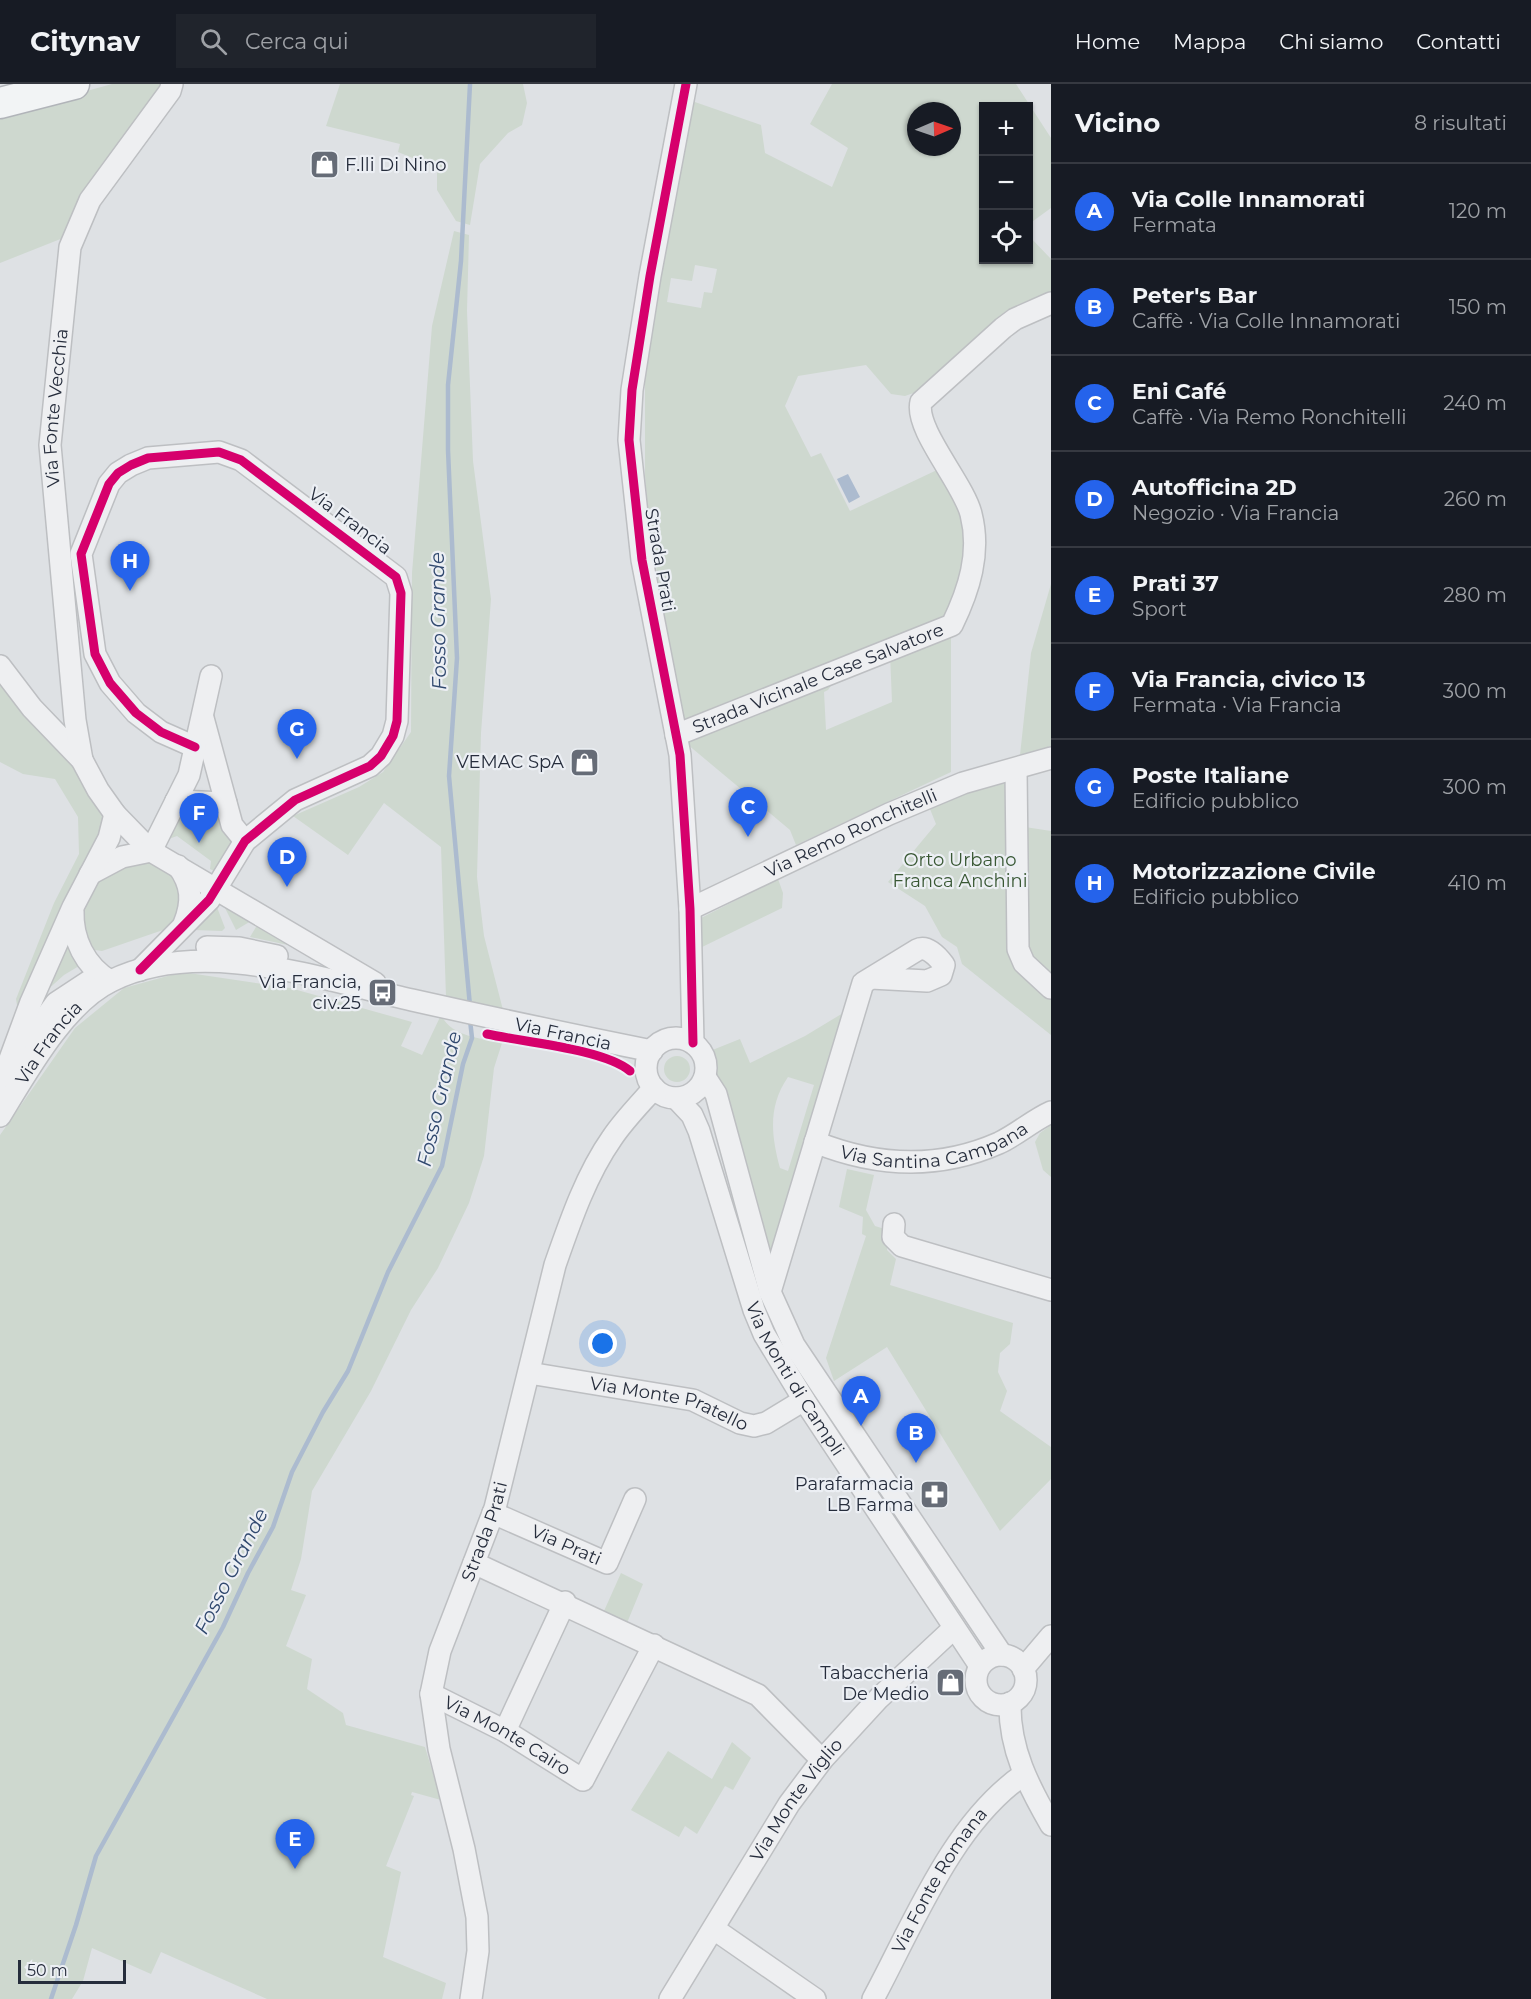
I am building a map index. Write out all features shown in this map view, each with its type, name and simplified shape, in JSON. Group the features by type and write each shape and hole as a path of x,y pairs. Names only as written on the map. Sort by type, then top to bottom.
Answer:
{"highway":[{"path":"0,103 74,84"}],"street":[{"name":"Via Fonte Vecchia","path":"82,760 75,720 50,446 70,247 90,200 170,91 172,84"},
{"name":"Strada Prati","path":"686,84 650,276 632,390 629,440 642,560 682,772 690,909 693,1043"},
{"name":"Strada Vicinale Case Salvatore","path":"676,735 952,625 963,602 971,576 975,550 974,530 966,500 929,434 919,408 921,402 1003,328 1015,319 1051,303"},
{"name":"Via Francia","path":"140,970 218,888 245,841 286,799 295,800 370,766 381,756 393,736 397,721 401,593 396,577 242,460 219,452 148,458 118,473 109,484 81,554 95,654 110,683 136,713 161,732 195,747"},
{"path":"0,666 32,708 82,760 98,790 115,814"},
{"path":"90,874 122,857 151,851 189,776 211,676"},
{"path":"202,717 232,825 245,841"},
{"name":"Via Remo Ronchitelli","path":"690,909 889,814 963,783 1051,759"},
{"path":"1016,769 1018,949 1024,963 1051,988"},
{"path":"176,801 226,803"},
{"name":"Via Francia","path":"115,814 151,851 218,888 348,969 411,999"},
{"name":"Via Francia","path":"0,1086 9,1067 31,1002 73,907 109,838 115,814"},
{"name":"Via Francia","path":"178,866 186,878 191,901 182,927"},
{"path":"73,907 73,926 78,944 105,978"},
{"name":"Via Francia","path":"9,1067 56,1003 71,991 105,978 155,953 194,947 239,948 313,966 366,988"},
{"path":"221,960 239,948"},
{"name":"Via Francia","path":"0,1116 37,1058 70,1014 105,978 169,963 221,960 366,988 501,1018 658,1046"},
{"name":"Via Santina Campana","path":"770,1292 863,983 871,978"},
{"path":"692,999 658,1046 646,1070 654,1088 660,1094 676,1098 694,1092 705,1077"},
{"path":"658,1046 675,1038 693,1043 705,1058 705,1077 716,1094 770,1292 794,1345 1002,1655 1014,1660 1023,1669 1024,1689 1010,1703 996,1704 983,1697 976,1680 980,1666 990,1658 1002,1655"},
{"name":"Strada Prati","path":"471,1999 478,1951 477,1917 459,1827 439,1749 431,1694 440,1651 493,1513 555,1264 580,1201 611,1139 654,1088"},
{"name":"Via Monti di Campli","path":"676,1098 688,1109 699,1131 754,1310 764,1334 804,1400 980,1666"},
{"name":"Via Santina Campana","path":"815,1142 849,1155 882,1161 929,1163 957,1158 1001,1142 1051,1112"},
{"path":"894,1224 893,1237 902,1246 1051,1290"},
{"name":"Via Monte Pratello","path":"529,1373 693,1400 740,1423 754,1426 766,1423 804,1400"},
{"name":"Via Prati","path":"493,1513 607,1563 635,1499"},
{"path":"474,1563 564,1602 758,1695 822,1760"},
{"path":"505,1731 564,1602"},
{"name":"Via Monte Viglio","path":"670,1999 789,1804 822,1760 879,1698 954,1628"},
{"path":"1023,1669 1051,1636"},
{"name":"Via Monte Cairo","path":"431,1694 505,1731 583,1780 654,1645"},
{"path":"1010,1703 1014,1739 1023,1775 1051,1825"},
{"name":"Via Fonte Romana","path":"873,1999 962,1838 1000,1793 1023,1775"},
{"path":"714,1929 815,1999"}],"green space":[{"path":"112,84 163,84 63,238 0,263 0,115"},
{"path":"340,84 523,84 527,103 522,125 508,133 480,164 470,225 456,221 437,190 437,168 398,152 400,144 326,126"},
{"path":"832,84 1016,84 1028,102 979,102 979,264 1033,264 1033,240 1051,259 1051,293 1006,311 922,390 905,396 891,394 866,365 798,376 785,406 811,457 821,453 850,511 937,470 969,529 966,565 949,616 847,663 828,690 824,692 826,730 892,702 890,653 951,628 951,772 796,845 790,830 687,744 649,527 645,475 645,366 692,101 761,125 765,153 832,187 848,148 810,124","holes":["695,265 717,269 712,293 704,292 701,308 667,302 671,278 692,281"]},
{"path":"1033,110 1051,138 1051,208 1033,221"},
{"path":"454,231 469,235 467,311 473,461 491,599 481,733 477,877 484,936 503,1010 446,997 441,847 384,803 348,855 293,816 359,787 383,772 411,732 412,573 432,326"},
{"path":"1051,584 1051,746 1020,755 1031,653"},
{"path":"0,675 115,814 19,1017 16,999 54,903 79,854 78,817 55,779 23,774 0,762"},
{"name":"Orto Urbano Franca Anchini","path":"1007,781 1009,947 1051,997 1051,1035 962,964 957,947 942,937 925,906 888,882 936,824 928,804"},
{"path":"184,808 217,816 230,833 232,844 214,871 210,869 211,861 177,836 166,840"},
{"path":"1025,827 1051,831 1051,982 1024,952"},
{"path":"145,861 168,869 184,891 179,914 163,930 102,951 88,949 79,915 86,889 104,873"},
{"path":"778,879 783,893 782,908 698,949 697,920"},
{"path":"215,902 225,928 222,931 194,930 192,928"},
{"path":"223,904 251,921 236,930"},
{"path":"256,927 261,927 288,945 250,937"},
{"path":"65,939 79,966 64,975 45,992"},
{"path":"182,972 290,988 412,1022 401,1046 422,1055 441,1015 452,1028 459,1032 502,1043 494,1068 484,1156 469,1203 438,1268 411,1310 371,1391 312,1491 301,1559 291,1590 306,1595 286,1646 312,1659 307,1689 343,1713 346,1725 425,1747 441,1800 412,1792 411,1795 414,1796 386,1866 401,1872 383,1957 446,1983 442,1999 267,1999 161,1952 151,1974 92,1948 83,1981 72,1999 0,1999 0,1135 75,1028 124,988"},
{"path":"848,1010 774,1269 712,1058 705,1053 740,1039 750,1063 805,1036","holes":["788,1077 814,1085 788,1171 780,1168 773,1132 777,1099"]},
{"path":"677,1056 686,1060 690,1069 686,1078 677,1082 668,1078 664,1069 668,1060"},
{"path":"1051,1125 1051,1177 1043,1170 1035,1142 1040,1133"},
{"path":"847,1169 874,1175 866,1210 875,1226 888,1230 887,1250 896,1259 890,1285 1013,1323 1010,1344 1000,1353 998,1372 1007,1391 1000,1411 1051,1447 1051,1479 1000,1531 887,1347 834,1381 826,1358 866,1236 862,1234 863,1217 839,1207"},
{"path":"621,1573 643,1584 627,1623 604,1611"},
{"path":"732,1742 751,1758 733,1790 725,1786 697,1834 685,1826 679,1837 631,1810 668,1751 712,1779"}],"water":[{"path":"848,474 860,497 849,503 837,479"}],"waterway":[{"name":"Fosso Grande","path":"470,84 461,261 448,385 448,450 457,658 449,776 470,1006"},
{"name":"Fosso Grande","path":"51,1999 96,1856 223,1627 273,1527 292,1472 323,1412 348,1371 388,1272 442,1166 463,1064 472,1038 470,1020"}],"cycle path":[{"path":"686,84 650,276 632,390 629,440 642,560 680,755 690,909 693,1043"},
{"path":"140,970 209,900 245,841 295,800 370,766 381,756 393,736 397,721 401,593 396,577 241,460 219,452 148,458 118,473 109,484 81,554 95,654 110,683 136,713 161,732 195,747"},
{"path":"487,1034 583,1052 618,1063 630,1071"}],"place":[{"name":"F.lli Di Nino","path":"324,165"},
{"name":"Motorizzazione Civile","path":"130,591"},
{"name":"Poste Italiane","path":"297,759"},
{"name":"VEMAC SpA","path":"585,762"},
{"name":"Eni Café","path":"748,837"},
{"name":"Via Francia, civico 13","path":"199,843"},
{"name":"Autofficina 2D","path":"287,887"},
{"name":"Via Francia, civ.25","path":"382,992"},
{"name":"Via Colle Innamorati","path":"861,1426"},
{"name":"Peter's Bar","path":"916,1463"},
{"name":"Parafarmacia LB Farma","path":"935,1494"},
{"name":"Tabaccheria De Medio","path":"950,1683"},
{"name":"Prati 37","path":"295,1869"}]}
